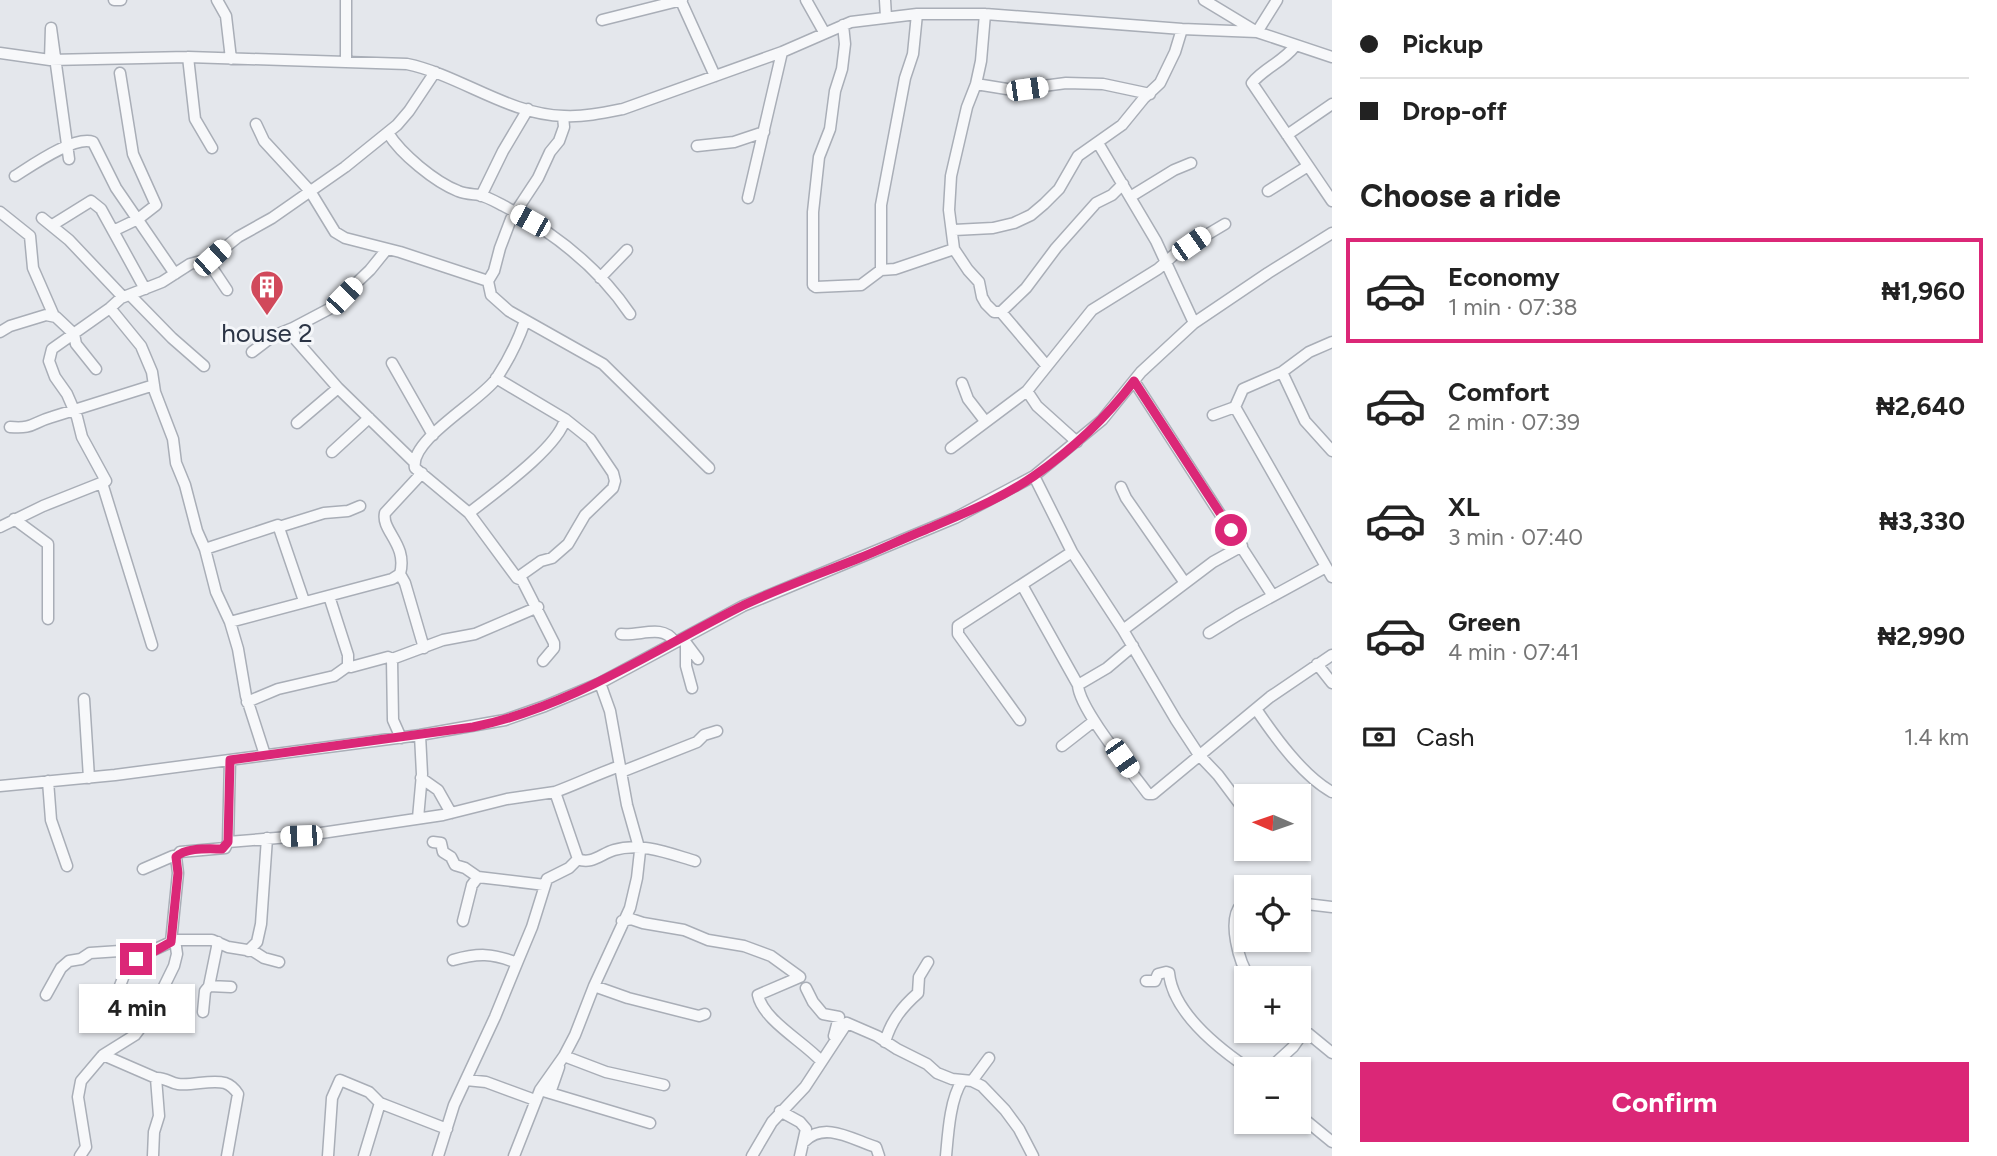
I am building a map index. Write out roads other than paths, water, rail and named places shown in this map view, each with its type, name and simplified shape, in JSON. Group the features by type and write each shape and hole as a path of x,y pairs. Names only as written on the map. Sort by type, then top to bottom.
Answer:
{"street":[{"path":"114,0 121,0"},
{"path":"217,0 226,16 231,59"},
{"path":"346,0 346,62"},
{"path":"602,20 682,0 715,76"},
{"path":"806,0 824,32"},
{"path":"885,0 886,17"},
{"path":"1204,0 1257,32 1332,57"},
{"path":"1257,32 1277,0"},
{"path":"0,53 50,60 188,57 407,64 435,72 528,109 563,116 596,115 623,109 782,52 842,25 886,17 985,14 1257,32"},
{"path":"985,14 981,61 951,176 949,210 954,230 954,248 979,282 986,304 994,312 1001,312 1026,288 1056,248 1097,203 1112,195 1123,184"},
{"path":"881,270 881,205 905,78 913,54 918,15"},
{"path":"842,25 845,44 842,69 835,90 830,129 819,157 813,212 812,281 816,287 864,284 881,270 895,269 954,248"},
{"path":"50,60 51,28 71,164 62,149"},
{"path":"954,230 993,228 1031,215 1059,189 1078,156 1122,125 1160,83 1169,68 1182,29"},
{"path":"1295,46 1289,54 1252,83 1332,201"},
{"path":"748,198 782,52"},
{"path":"188,57 192,108 195,119 212,148"},
{"path":"0,527 106,481 82,437 75,412 55,377 49,357 52,349 135,293 162,282 190,264 212,258 232,241 272,218 345,167 388,133 410,111 435,72"},
{"path":"113,231 138,219 156,205 152,191 132,154 120,73"},
{"path":"976,84 1013,90 1066,83 1103,84 1150,94"},
{"path":"1287,135 1332,104"},
{"path":"481,196 528,109"},
{"path":"563,116 564,127 559,141 515,213 500,248 494,271 488,281 489,292 525,321 603,364 709,468"},
{"path":"256,124 264,141 310,191 335,233 488,281"},
{"path":"698,146 734,142 764,132"},
{"path":"388,133 404,155 446,184 460,192 481,196 557,238 600,278 630,314"},
{"path":"15,176 42,158 62,149 83,141 93,142 116,188 175,274"},
{"path":"1098,143 1159,247 1164,264 1194,323"},
{"path":"1130,197 1174,170 1191,163"},
{"path":"1268,191 1308,166"},
{"path":"54,224 91,201 101,209 113,231 135,293"},
{"path":"0,212 30,236 33,268 54,316 74,334 76,344 96,369"},
{"path":"42,218 135,293 172,338 204,366"},
{"path":"951,448 1027,391 1092,310 1164,264 1176,253 1225,224"},
{"path":"0,786 89,778 420,735 505,720 600,683 759,598 955,518 1034,476 1102,420 1134,381 1194,323 1268,272 1332,233"},
{"path":"252,352 273,336 293,328 336,303 387,249"},
{"path":"600,278 627,250"},
{"path":"212,258 211,266 227,290"},
{"path":"110,308 141,345 152,372 160,408 173,439 176,463 185,485 193,519 205,549 216,592 230,622 238,649 247,702 265,755"},
{"path":"1001,312 1046,365"},
{"path":"0,332 10,326 46,315 54,316"},
{"path":"413,461 433,435 477,399 496,378 519,338 525,321"},
{"path":"293,328 295,339 338,388 413,461 415,468 469,513 517,578 522,580 554,643 554,648 543,661"},
{"path":"1213,415 1235,407 1243,389 1282,372 1308,352 1332,342"},
{"path":"392,363 433,435"},
{"path":"1282,372 1306,421 1332,451"},
{"path":"496,378 565,419 590,439 615,481 613,488 585,515 562,550 517,578"},
{"path":"1134,381 1273,596"},
{"path":"962,383 968,399 985,421"},
{"path":"10,427 27,428 50,417 75,412 154,385"},
{"path":"297,423 338,388"},
{"path":"1027,391 1037,406 1077,442"},
{"path":"1235,407 1332,577"},
{"path":"332,452 369,418"},
{"path":"469,513 518,474 558,435 565,419"},
{"path":"422,473 385,513 384,519 397,541 401,560 400,574 424,648"},
{"path":"1034,476 1072,552 1123,629 1199,755 1234,796"},
{"path":"102,483 152,645"},
{"path":"1121,487 1185,583"},
{"path":"205,549 278,525 279,527 324,513 348,511 360,506"},
{"path":"14,519 48,544 48,619"},
{"path":"279,527 304,601"},
{"path":"1123,629 1213,562 1242,546"},
{"path":"1020,720 957,630 960,624 1072,552"},
{"path":"1209,633 1326,567"},
{"path":"230,622 392,579 400,574"},
{"path":"1022,585 1078,685 1079,694 1094,721 1148,794 1153,793 1297,676 1332,655"},
{"path":"329,596 349,660 348,666"},
{"path":"247,702 278,689 330,678 348,666 356,667 388,657 393,659 443,640 475,634 538,607"},
{"path":"621,634 635,636 662,631 680,640 698,659"},
{"path":"680,640 692,688"},
{"path":"1078,685 1107,668 1133,646"},
{"path":"393,659 393,720 401,738"},
{"path":"1317,664 1332,683"},
{"path":"516,1155 535,1100 545,1091 551,1070 563,1058 628,916 637,878 640,851 620,769 610,711 600,683"},
{"path":"84,699 89,778"},
{"path":"1256,709 1272,733 1301,765 1321,786 1332,792"},
{"path":"1062,746 1094,721"},
{"path":"228,842 301,836 451,813 507,799 555,792 591,779 601,772 620,769 697,742 704,735 717,731"},
{"path":"418,818 420,735"},
{"path":"80,1156 86,1147 78,1097 81,1081 103,1055 135,1035 150,1015 174,966 177,954 173,940 178,873 176,857 180,852 190,850 222,849 228,842 230,760"},
{"path":"421,778 438,790 451,813"},
{"path":"48,781 51,820 67,866"},
{"path":"555,792 578,859"},
{"path":"537,796 561,811"},
{"path":"248,950 257,942 261,923 267,838"},
{"path":"433,842 441,842 443,852 451,857 455,865 478,877 545,885"},
{"path":"578,859 589,860 611,851 637,846 695,861"},
{"path":"143,869 176,857"},
{"path":"438,1156 454,1105 495,1017 532,927 548,877 569,868 578,859"},
{"path":"463,921 472,885 478,877"},
{"path":"1311,905 1332,907"},
{"path":"628,916 684,930 708,940 744,946 780,962 800,977 758,995 759,1001 770,1016 820,1058"},
{"path":"46,995 61,968 69,961 81,959 90,953 155,951 173,940 198,939 218,942 279,962"},
{"path":"203,1012 205,991 209,986 218,942"},
{"path":"118,991 126,970 141,953"},
{"path":"453,960 475,954 499,956 517,963"},
{"path":"885,1042 890,1026 903,1007 918,993 919,977 928,962"},
{"path":"1146,981 1155,981 1158,974 1169,973 1171,986 1183,1010 1234,1059"},
{"path":"209,986 231,987"},
{"path":"594,986 690,1014 705,1014"},
{"path":"752,1156 780,1111 805,1087 837,1028 839,1017 823,1013 806,988"},
{"path":"820,1058 847,1023 877,1036 937,1073 982,1086 1019,1129 1033,1156"},
{"path":"1311,1035 1332,1053"},
{"path":"1282,1057 1294,1043"},
{"path":"103,1055 174,1083 197,1085 222,1082 232,1086 238,1094 228,1156"},
{"path":"563,1058 606,1072 664,1085"},
{"path":"946,1156 950,1118 961,1082 989,1058"},
{"path":"153,1156 153,1132 159,1116 156,1078"},
{"path":"328,1156 332,1098 340,1080 369,1092 380,1103 447,1129"},
{"path":"466,1080 486,1082 535,1100"},
{"path":"545,1091 650,1123"},
{"path":"364,1156 380,1103"},
{"path":"780,1111 804,1126 800,1156"},
{"path":"1311,1125 1332,1142"},
{"path":"804,1141 816,1133 840,1133 876,1147 879,1156"}],"place":[{"name":"house 2","path":"267,317"}]}
